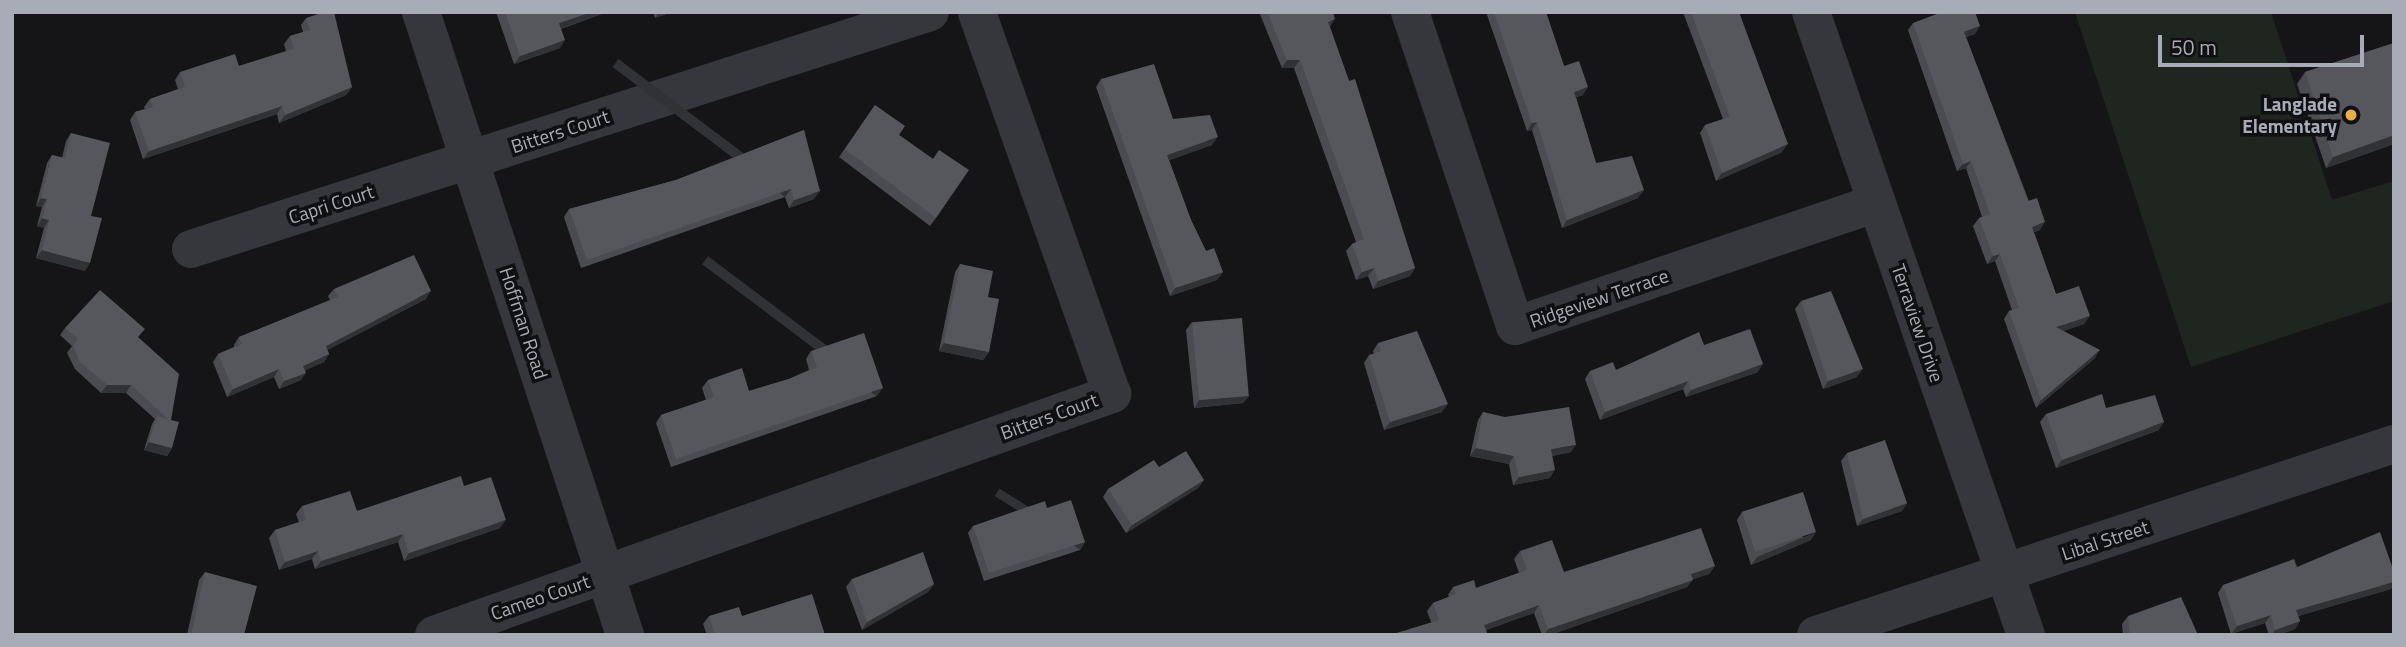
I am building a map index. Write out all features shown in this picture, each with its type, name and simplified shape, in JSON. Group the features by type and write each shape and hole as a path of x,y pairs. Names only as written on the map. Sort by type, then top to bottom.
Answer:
{"street":[{"name":"Hoffman Road","path":"421,12 625,635"},
{"name":"Bitters Court","path":"470,160 930,12"},
{"name":"Bitters Court","path":"606,574 1112,394 977,12"},
{"name":"Ridgeview Terrace","path":"1410,12 1515,326 1877,203"},
{"name":"Terraview Drive","path":"1811,12 2026,635"},
{"name":"Capri Court","path":"191,249 470,160"},
{"name":"Libal Street","path":"1816,635 2394,444"},
{"name":"Cameo Court","path":"434,635 606,574"}],"shaded area":[{"path":"2075,12 2271,12 2332,200 2394,181 2394,301 2191,367"}],"building":[{"path":"334,12 352,87 285,115 282,106 149,151 135,112 153,107 150,99 185,87 180,72 235,54 239,66 294,49 290,36 310,30 306,18"},
{"path":"505,12 592,12 559,23 565,40 520,56"},
{"path":"1267,12 1333,12 1335,19 1328,22 1349,81 1355,79 1415,268 1378,281 1374,268 1362,272 1352,244 1364,239 1300,60 1287,60"},
{"path":"1494,12 1546,12 1564,66 1579,61 1588,87 1574,92 1596,163 1632,156 1644,190 1567,220 1537,122 1532,123"},
{"path":"1691,12 1739,12 1788,144 1722,173 1705,125 1730,117"},
{"path":"1942,12 1975,12 1980,26 1964,32 2028,201 2037,198 2045,222 2032,227 2056,294 2079,286 2090,316 2056,327 2100,350 2041,400 2009,311 2019,308 2000,254 1993,256 1979,218 1990,214 1971,161 1963,164 1913,23"},
{"name":"Langlade Elementary","path":"2394,43 2394,135 2333,157 2305,72"},
{"path":"1154,64 1173,119 1210,115 1218,137 1167,155 1191,220 1206,251 1214,248 1223,272 1175,288 1101,79"},
{"path":"875,105 905,126 899,135 933,159 939,150 969,170 936,218 845,149"},
{"path":"804,130 820,191 794,200 791,189 587,260 569,209 676,180"},
{"path":"71,133 110,143 91,216 102,218 90,263 42,250 49,220 42,218 47,199 41,198 52,155 65,158"},
{"path":"414,255 431,291 326,346 329,354 303,366 306,373 284,381 279,369 233,389 218,354 242,344 239,337 338,297 334,289"},
{"path":"960,264 993,271 988,297 999,299 989,352 944,343"},
{"path":"100,290 145,329 138,337 179,374 171,420 179,422 172,448 149,442 157,416 169,420 131,385 107,385 80,362 73,346 78,339 65,328"},
{"path":"1831,291 1863,369 1828,381 1801,301"},
{"path":"1242,318 1249,396 1199,400 1192,322"},
{"path":"1750,329 1763,364 1691,390 1688,381 1605,412 1590,371 1613,362 1616,370 1699,332 1704,345"},
{"path":"1417,331 1448,404 1390,422 1369,355 1381,351 1378,343"},
{"path":"864,333 883,388 676,459 661,415 714,397 708,380 742,368 749,391 789,379 817,367 811,351"},
{"path":"2102,394 2106,408 2155,395 2164,422 2062,460 2046,414"},
{"path":"1569,407 1576,445 1551,449 1555,470 1519,477 1514,456 1476,448 1483,412 1505,417"},
{"path":"1885,440 1907,503 1863,519 1847,453"},
{"path":"1186,451 1204,480 1132,525 1108,489 1154,460 1159,467"},
{"path":"461,476 464,486 491,477 506,520 409,553 403,534 321,561 318,551 285,562 275,530 306,520 302,506 350,491 357,511"},
{"path":"1803,492 1816,532 1755,552 1742,512"},
{"path":"1071,500 1085,542 989,573 973,526 1045,501 1047,508"},
{"path":"1701,528 1715,566 1691,574 1693,580 1548,629 1539,605 1484,625 1488,635 1390,635 1439,620 1433,603 1456,594 1453,587 1474,580 1476,588 1527,570 1520,551 1552,540 1564,572"},
{"path":"2380,532 2394,572 2394,582 2296,610 2300,621 2275,630 2271,615 2237,626 2223,585 2294,559 2297,567"},
{"path":"923,552 934,584 867,622 852,579"},
{"path":"205,572 257,586 244,635 191,635"},
{"path":"812,594 825,635 715,635 709,616 739,607 742,616"},
{"path":"2181,597 2198,635 2130,635 2128,616"}],"place":[{"name":"Langlade Elementary","path":"2351,115"}]}
